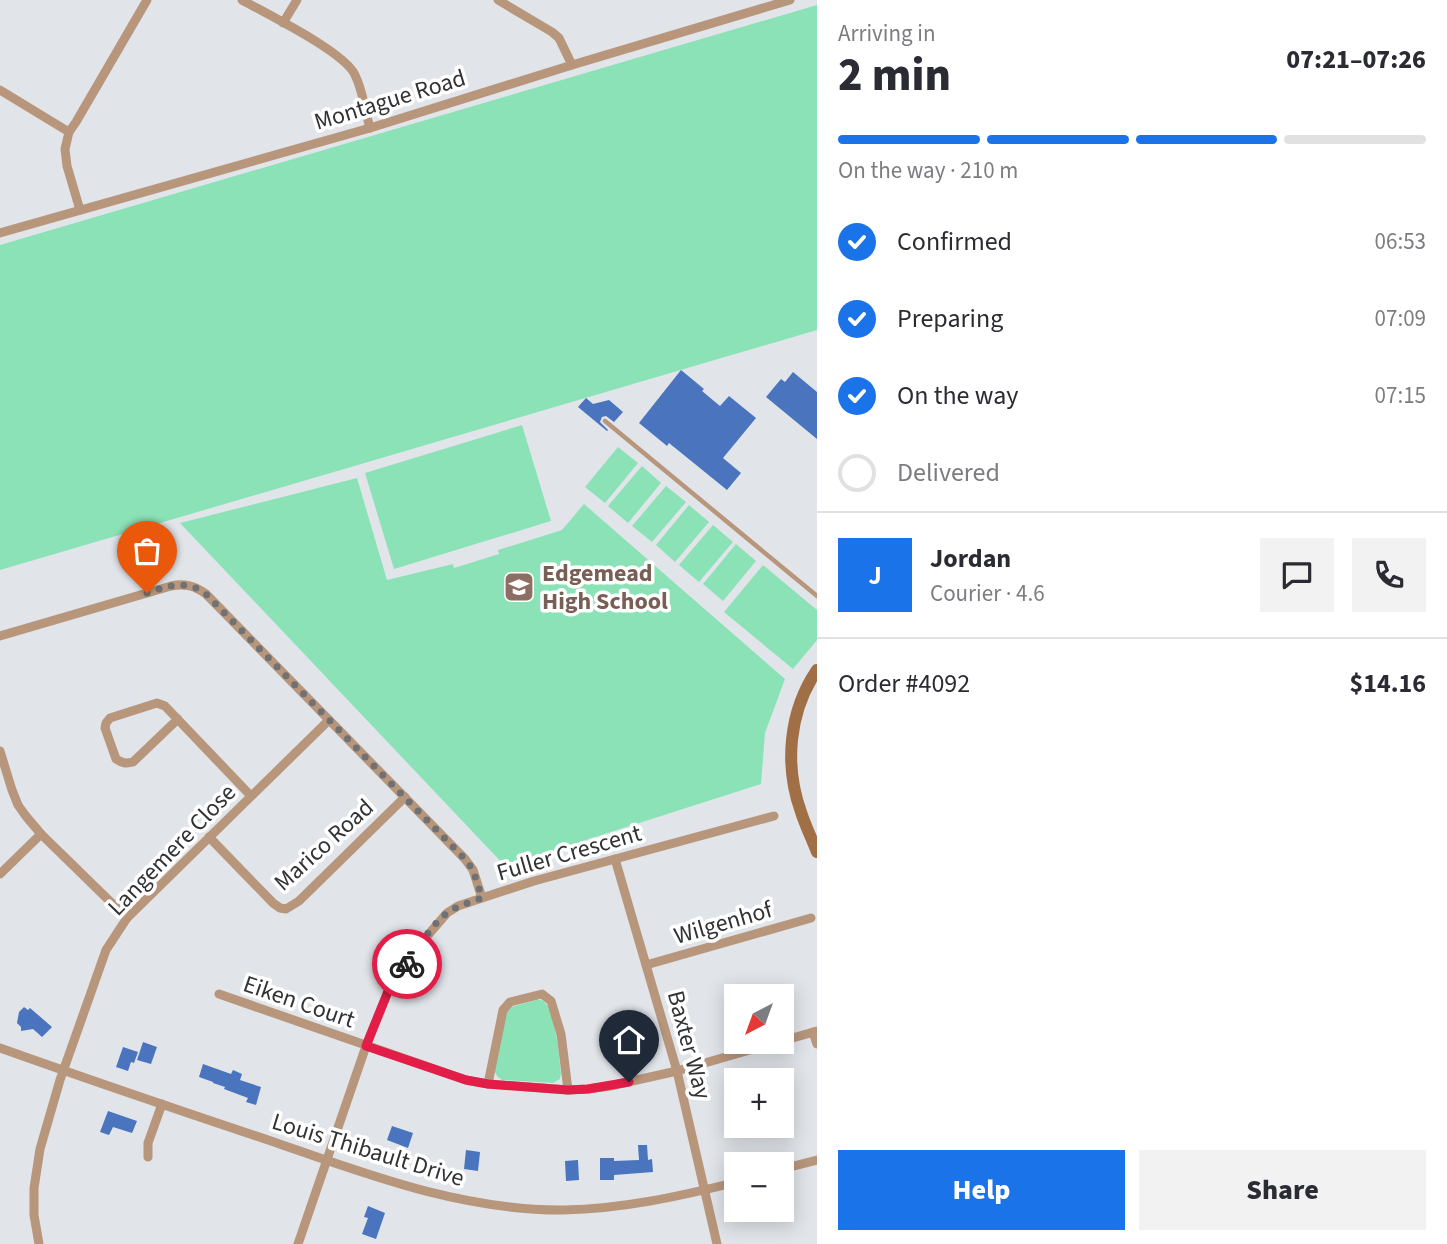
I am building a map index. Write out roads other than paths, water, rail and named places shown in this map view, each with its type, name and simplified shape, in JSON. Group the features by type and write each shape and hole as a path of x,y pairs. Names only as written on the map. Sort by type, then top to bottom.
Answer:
{"street":[{"path":"80,210 67,166 65,149 69,131 147,0"},
{"path":"242,0 348,64 356,75 370,128"},
{"path":"283,23 297,0"},
{"path":"498,0 559,38 572,65"},
{"name":"Montague Road","path":"0,233 370,128 785,1"},
{"path":"0,90 69,131"},
{"path":"0,636 171,586 191,586 206,594 465,859 473,870 482,898"},
{"path":"817,670 796,717 791,764 800,812 817,852"},
{"path":"178,719 133,762 120,762 116,759 105,728 106,723 110,718 157,703 165,706 178,719 251,796"},
{"name":"Langemere Close","path":"39,1244 34,1201 40,1149 106,950 127,918 329,720"},
{"path":"0,751 18,805 41,834 127,918"},
{"name":"Marico Road","path":"209,837 266,897 286,909 299,901 405,797"},
{"name":"Fuller Crescent","path":"298,1244 366,1046 389,989 447,913 458,906 534,881 774,816"},
{"path":"0,874 41,834"},
{"name":"Baxter Way","path":"615,859 677,1071 717,1244"},
{"name":"Wilgenhof","path":"646,965 811,918"},
{"path":"488,1084 503,1010 510,1002 542,994 551,1001 561,1034 568,1090"},
{"name":"Eiken Court","path":"219,995 466,1080 488,1084 588,1089 677,1071 736,1054"},
{"path":"815,1031 817,1044"},
{"name":"Eiken Court","path":"794,1037 815,1031"},
{"name":"Louis Thibault Drive","path":"0,1048 327,1160 452,1199 510,1207 564,1210 625,1205 724,1185"},
{"path":"148,1157 148,1143 162,1104"},
{"path":"794,1167 817,1160"}],"lane":[{"path":"605,421 817,596"}],"place":[{"name":"Edgemead High School","path":"519,587"}]}
